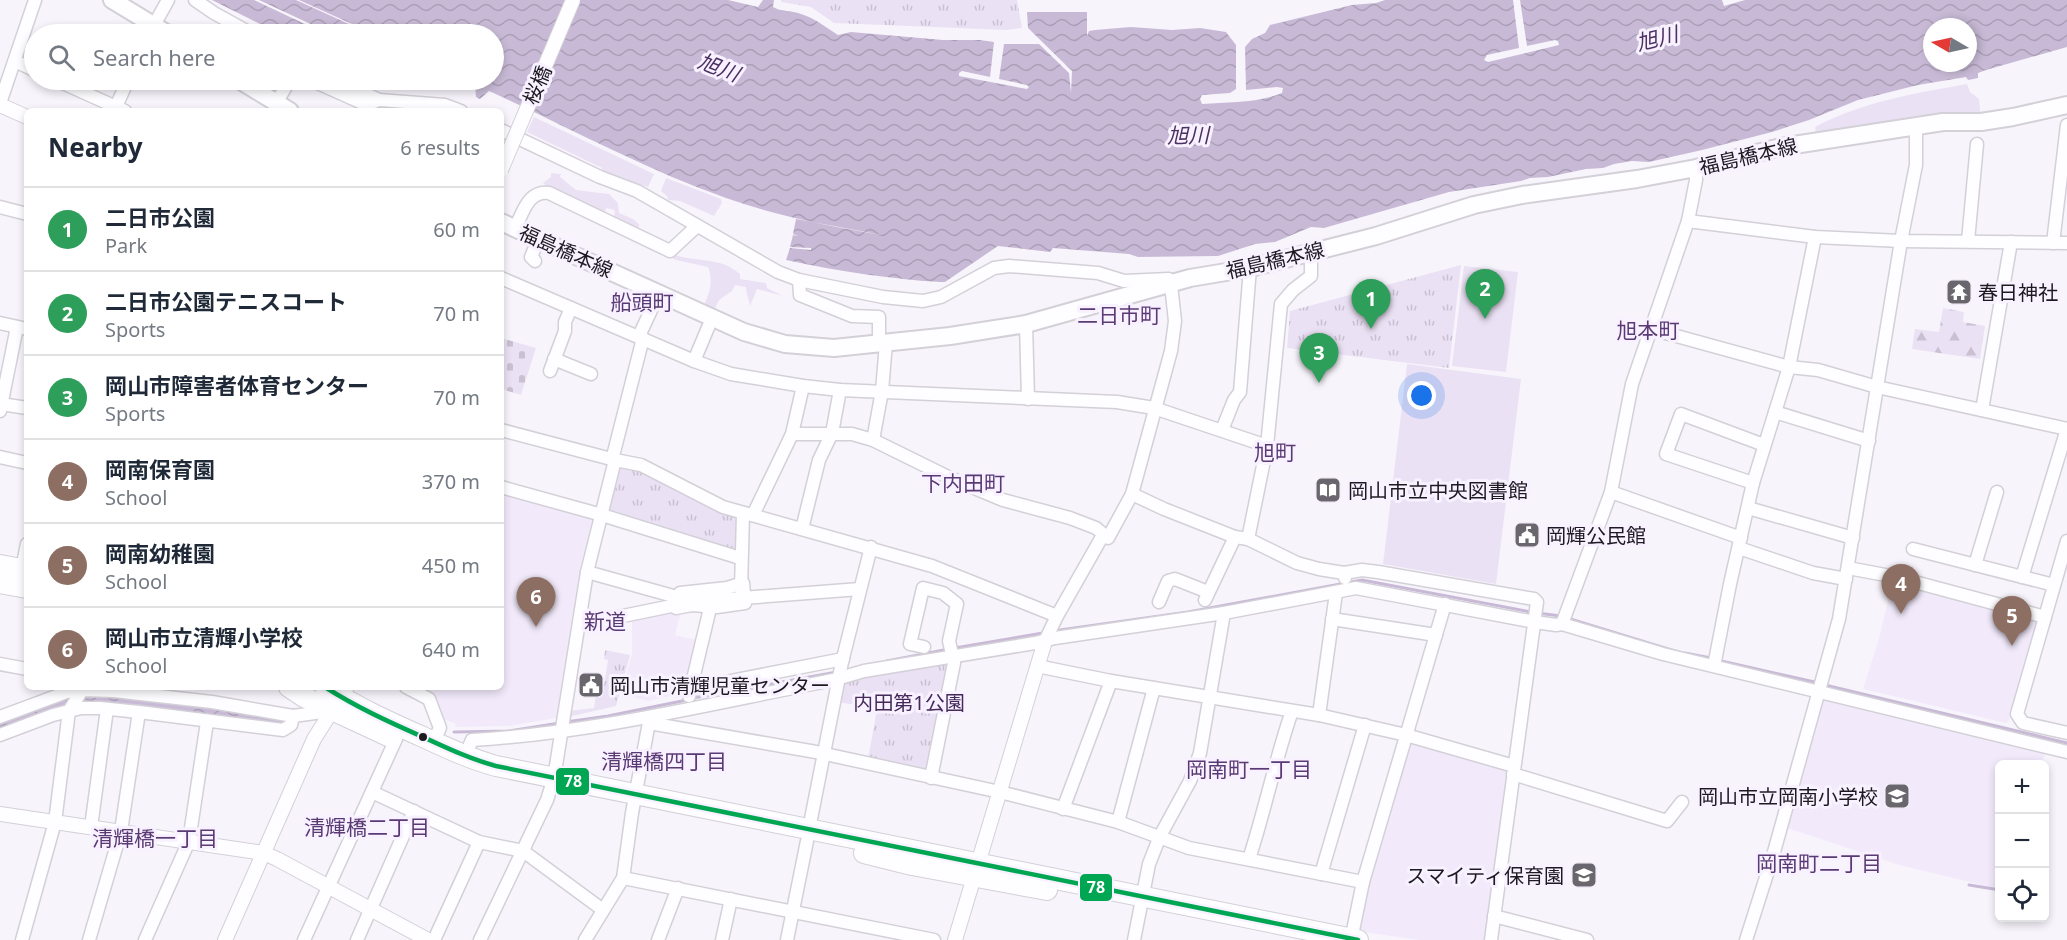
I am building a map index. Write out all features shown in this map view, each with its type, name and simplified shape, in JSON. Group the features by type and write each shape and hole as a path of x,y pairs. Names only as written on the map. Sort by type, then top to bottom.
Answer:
{"highway":[{"path":"1,582 24,576"},
{"path":"307,690 336,695 465,756 553,783"},
{"path":"336,695 396,739 474,772 553,783 808,835 849,849 912,865 976,870 1354,940"},
{"path":"1141,902 1304,940"}],"main road":[{"path":"112,0 143,24"},
{"path":"254,90 280,107"},
{"name":"福島橋本線","path":"508,225 744,332 785,344 834,348 950,336 1026,324 1190,278 1250,268 1311,253 1376,236 1474,205 1522,195 1637,179 1696,168 1781,147 1956,121 1981,122 2067,105"}],"street":[{"path":"27,24 35,0"},
{"path":"154,24 168,0"},
{"path":"195,0 233,24"},
{"name":"桜橋","path":"504,164 573,0"},
{"path":"24,34 0,104 24,116"},
{"path":"15,61 24,65"},
{"path":"77,90 114,108"},
{"path":"119,108 125,90"},
{"path":"280,107 286,90"},
{"path":"333,90 369,104 380,100"},
{"path":"358,90 380,100 444,105 452,108"},
{"path":"2053,243 2066,148 2067,124"},
{"path":"1746,940 1774,852 1839,619 1901,241 1916,165 1916,126"},
{"path":"504,131 600,177 637,191 778,272 799,280 883,297 923,301 941,297 994,268 1009,266 1098,273 1124,281 1190,278"},
{"path":"1968,241 1977,144"},
{"path":"1132,494 1235,537 1248,539 1297,563 1319,569 1344,584 1356,588 1445,604 1536,616 1556,625 1564,620 1611,492 1632,384 1688,222 1696,168"},
{"path":"508,225 529,200 542,192 549,193 670,251 697,226"},
{"path":"0,207 24,213"},
{"path":"1688,222 1815,237 1901,241 2067,243"},
{"path":"1715,661 1716,647 1753,483 1789,367 1815,237"},
{"path":"535,261 531,256 539,238"},
{"path":"1982,410 2011,242"},
{"path":"1248,539 1267,446 1281,304 1293,290 1311,276 1311,253"},
{"path":"1222,430 1234,400 1240,392 1250,268"},
{"path":"504,279 694,361 731,374 840,390 1117,402 1155,408 1267,446"},
{"path":"799,280 800,295 807,299 852,316 879,317 883,344 882,391 873,440"},
{"path":"792,434 852,434 873,440 1003,501 1070,518 1096,528 1108,537 1132,494 1171,351 1175,321 1170,285"},
{"path":"480,940 553,783 587,572 641,337 659,293"},
{"path":"571,308 552,365 591,374"},
{"path":"694,361 712,318"},
{"path":"0,323 22,328 1,407 24,408"},
{"path":"1026,324 1028,399"},
{"path":"1651,329 1789,367 1818,370 1877,387 2067,429 2022,577"},
{"path":"743,599 740,558 748,514 792,434 803,386"},
{"path":"802,529 819,460 832,433 840,390"},
{"path":"1775,412 1869,441"},
{"path":"1753,483 1666,454 1681,414 1764,445"},
{"path":"504,431 613,460 641,465 723,507 932,566 1057,616"},
{"path":"0,457 24,462"},
{"path":"504,489 602,514 740,558"},
{"path":"1611,492 1813,573 1896,577 2045,617"},
{"path":"1975,565 1997,492"},
{"path":"1748,508 1853,538"},
{"path":"955,940 1047,636 1103,535"},
{"path":"1159,602 1168,581 1175,579 1207,596 1235,537"},
{"path":"2067,541 2017,714 2023,723 2067,733"},
{"path":"787,940 841,668 871,547"},
{"path":"1913,549 2054,585"},
{"path":"649,720 688,698 841,668 864,671 952,652 1047,636 1055,638 1224,614 1344,584 1362,570 1534,599 1537,602 1536,616 1491,940"},
{"path":"587,572 678,601 711,603"},
{"path":"741,584 727,588 680,593 676,608 743,599 860,589"},
{"path":"1319,715 1332,619 1344,584"},
{"path":"924,647 910,644 923,588 943,593 957,604 952,652 954,663 931,778"},
{"path":"579,625 678,601"},
{"path":"688,698 711,603"},
{"path":"1354,940 1363,882 1445,604"},
{"path":"1134,940 1149,864 1160,836 1190,781 1202,744 1224,614"},
{"path":"1332,619 1436,635"},
{"path":"1564,620 1624,643 1715,661 2067,752"},
{"path":"0,664 24,668"},
{"path":"1037,666 1111,681 1319,715 1407,735 1666,821 1682,802"},
{"path":"688,698 841,668"},
{"path":"1063,808 1111,681"},
{"path":"1118,822 1154,688"},
{"path":"0,717 68,692 82,690 114,691 212,702 292,716 336,695"},
{"path":"22,940 55,822 70,709 82,690"},
{"path":"412,690 429,699 440,728 433,742"},
{"path":"225,940 314,739 336,695"},
{"path":"0,735 53,714 81,708 139,712 283,730 291,725 292,716"},
{"path":"91,827 107,709"},
{"path":"1249,859 1265,809 1278,752 1292,711"},
{"path":"89,940 121,831 139,712"},
{"path":"585,940 624,878 649,720"},
{"path":"465,756 472,740 519,737 562,725 603,726 649,720 824,754 1000,792 1118,822 1189,848 1363,882"},
{"path":"145,940 189,841 207,722"},
{"path":"1321,874 1365,725"},
{"path":"304,940 396,739"},
{"path":"372,792 479,842 523,851 603,910"},
{"path":"357,940 414,812"},
{"path":"0,814 264,854 428,940"},
{"path":"434,940 479,842"},
{"path":"624,878 934,940"},
{"path":"658,940 678,888"},
{"path":"722,940 731,899"},
{"path":"1494,916 1587,940"}],"shaded area":[{"path":"504,493 591,516 592,520 580,567 556,718 510,726 455,727 456,724 441,718 415,690 504,690"},
{"path":"1893,580 2037,619 2009,721 2006,723 1863,689 1879,638"},
{"path":"682,609 675,635 697,640 684,693 648,701 621,694 632,654 632,618"},
{"name":"岡山市立岡南小学校","path":"1822,699 2045,754 2043,760 1995,760 1995,888 1899,865 1787,828"},
{"path":"1409,739 1509,769 1486,940 1419,940 1357,931 1366,880"}],"green space":[{"path":"781,0 1017,0 1022,28 1006,30 834,23 811,7 781,2"},
{"path":"1967,84 1970,92 1979,99 1981,119 1953,113 1816,134 1815,127 1851,111 1908,95"},
{"path":"534,117 654,174 648,187 626,182 627,179 601,171 602,168 527,132"},
{"path":"551,173 561,174 560,177 576,190 609,194 618,203 619,213 633,219 639,224 639,228 636,230 613,220 614,210 606,208 604,216 548,188 543,183 551,177"},
{"path":"666,178 721,199 722,203 714,216 680,201 668,200 661,191"},
{"path":"650,247 682,257 713,261 727,266 740,274 740,279 766,283 767,288 783,296 757,289 750,306 746,287 735,285 732,291 719,300 713,313 703,308 711,283 708,267 676,260"},
{"path":"1461,265 1449,368 1287,348 1290,311"},
{"path":"1464,266 1518,272 1506,372 1452,366"},
{"path":"1943,308 1964,312 1963,322 1985,326 1980,359 1912,349 1915,329 1939,332"},
{"path":"504,339 536,348 521,395 504,390"},
{"path":"1407,364 1521,379 1496,584 1383,564"},
{"path":"622,467 639,470 722,514 732,515 737,521 737,550 734,552 611,514 608,507 618,470"},
{"path":"605,650 630,655 616,706 568,717 568,711 594,708 596,694 603,692 608,660 604,659"},
{"name":"内田第1公園","path":"948,661 950,664 930,768 924,772 868,759 877,709 839,702 843,683 849,677"}],"water":[{"path":"212,0 254,0 305,24 260,24"},
{"path":"259,0 296,0 349,24 311,24"},
{"name":"旭川","path":"299,0 728,0 758,7 763,0 774,0 773,7 806,16 838,35 851,32 994,42 990,77 962,71 959,76 1027,89 1029,87 1027,85 999,79 1004,44 1039,44 1069,73 1071,93 1072,71 1028,28 1027,12 1087,12 1087,36 1089,31 1131,27 1172,30 1200,28 1226,32 1236,45 1236,89 1230,93 1202,95 1200,99 1202,104 1253,100 1282,93 1283,88 1277,87 1246,90 1245,47 1252,39 1265,33 1270,25 1352,5 1385,0 1513,0 1519,48 1487,55 1484,60 1488,62 1559,45 1555,40 1527,46 1520,0 1722,0 1724,6 1745,0 2067,0 2067,47 1986,70 1978,73 1978,78 1968,80 1966,77 1918,85 1858,100 1772,132 1702,150 1649,162 1632,161 1603,168 1449,192 1324,228 1311,227 1275,242 1255,244 1218,256 1138,257 1129,254 1053,248 1050,252 998,246 945,282 863,274 786,260 790,248 811,250 811,248 790,247 793,235 798,236 793,234 796,219 819,223 745,204 696,187 489,91 480,99 476,97 475,90 504,90 504,24 352,24"},
{"path":"71,695 151,699 203,705 282,717 284,725 107,704 0,729 0,721"}],"waterway":[{"path":"1053,631 1188,612 1362,580 1531,612"},
{"path":"1537,613 1561,616"},
{"path":"1567,618 1678,652"},
{"path":"955,648 1043,633"},
{"path":"887,661 949,649"},
{"path":"1685,653 1711,658"},
{"path":"1717,660 1819,683"},
{"path":"693,698 837,672"},
{"path":"1825,685 2067,743"},
{"path":"566,722 687,700"},
{"path":"454,732 509,731 560,723"},
{"path":"1969,885 1995,889"}],"transit line":[{"name":"78","path":"330,690 398,726 459,753 496,766 1358,940"}],"place":[{"name":"春日神社","path":"1959,292"},
{"name":"二日市公園テニスコート","path":"1485,319"},
{"name":"二日市公園","path":"1371,329"},
{"name":"岡山市障害者体育センター","path":"1319,383"},
{"name":"岡山市立中央図書館","path":"1328,490"},
{"name":"岡輝公民館","path":"1527,535"},
{"name":"岡南保育園","path":"1901,614"},
{"name":"岡山市立清輝小学校","path":"536,627"},
{"name":"岡南幼稚園","path":"2012,646"},
{"name":"岡山市清輝児童センター","path":"591,685"},
{"name":"岡山市立岡南小学校","path":"1897,796"},
{"name":"スマイティ保育園","path":"1584,875"}],"district":[{"name":"船頭町","path":"642,302"},
{"name":"二日市町","path":"1119,315"},
{"name":"旭本町","path":"1648,330"},
{"name":"旭町","path":"1275,452"},
{"name":"下内田町","path":"963,483"},
{"name":"新道","path":"605,621"},
{"name":"清輝橋四丁目","path":"664,761"},
{"name":"岡南町一丁目","path":"1249,769"},
{"name":"清輝橋二丁目","path":"367,827"},
{"name":"清輝橋一丁目","path":"155,838"},
{"name":"岡南町二丁目","path":"1819,863"}]}
